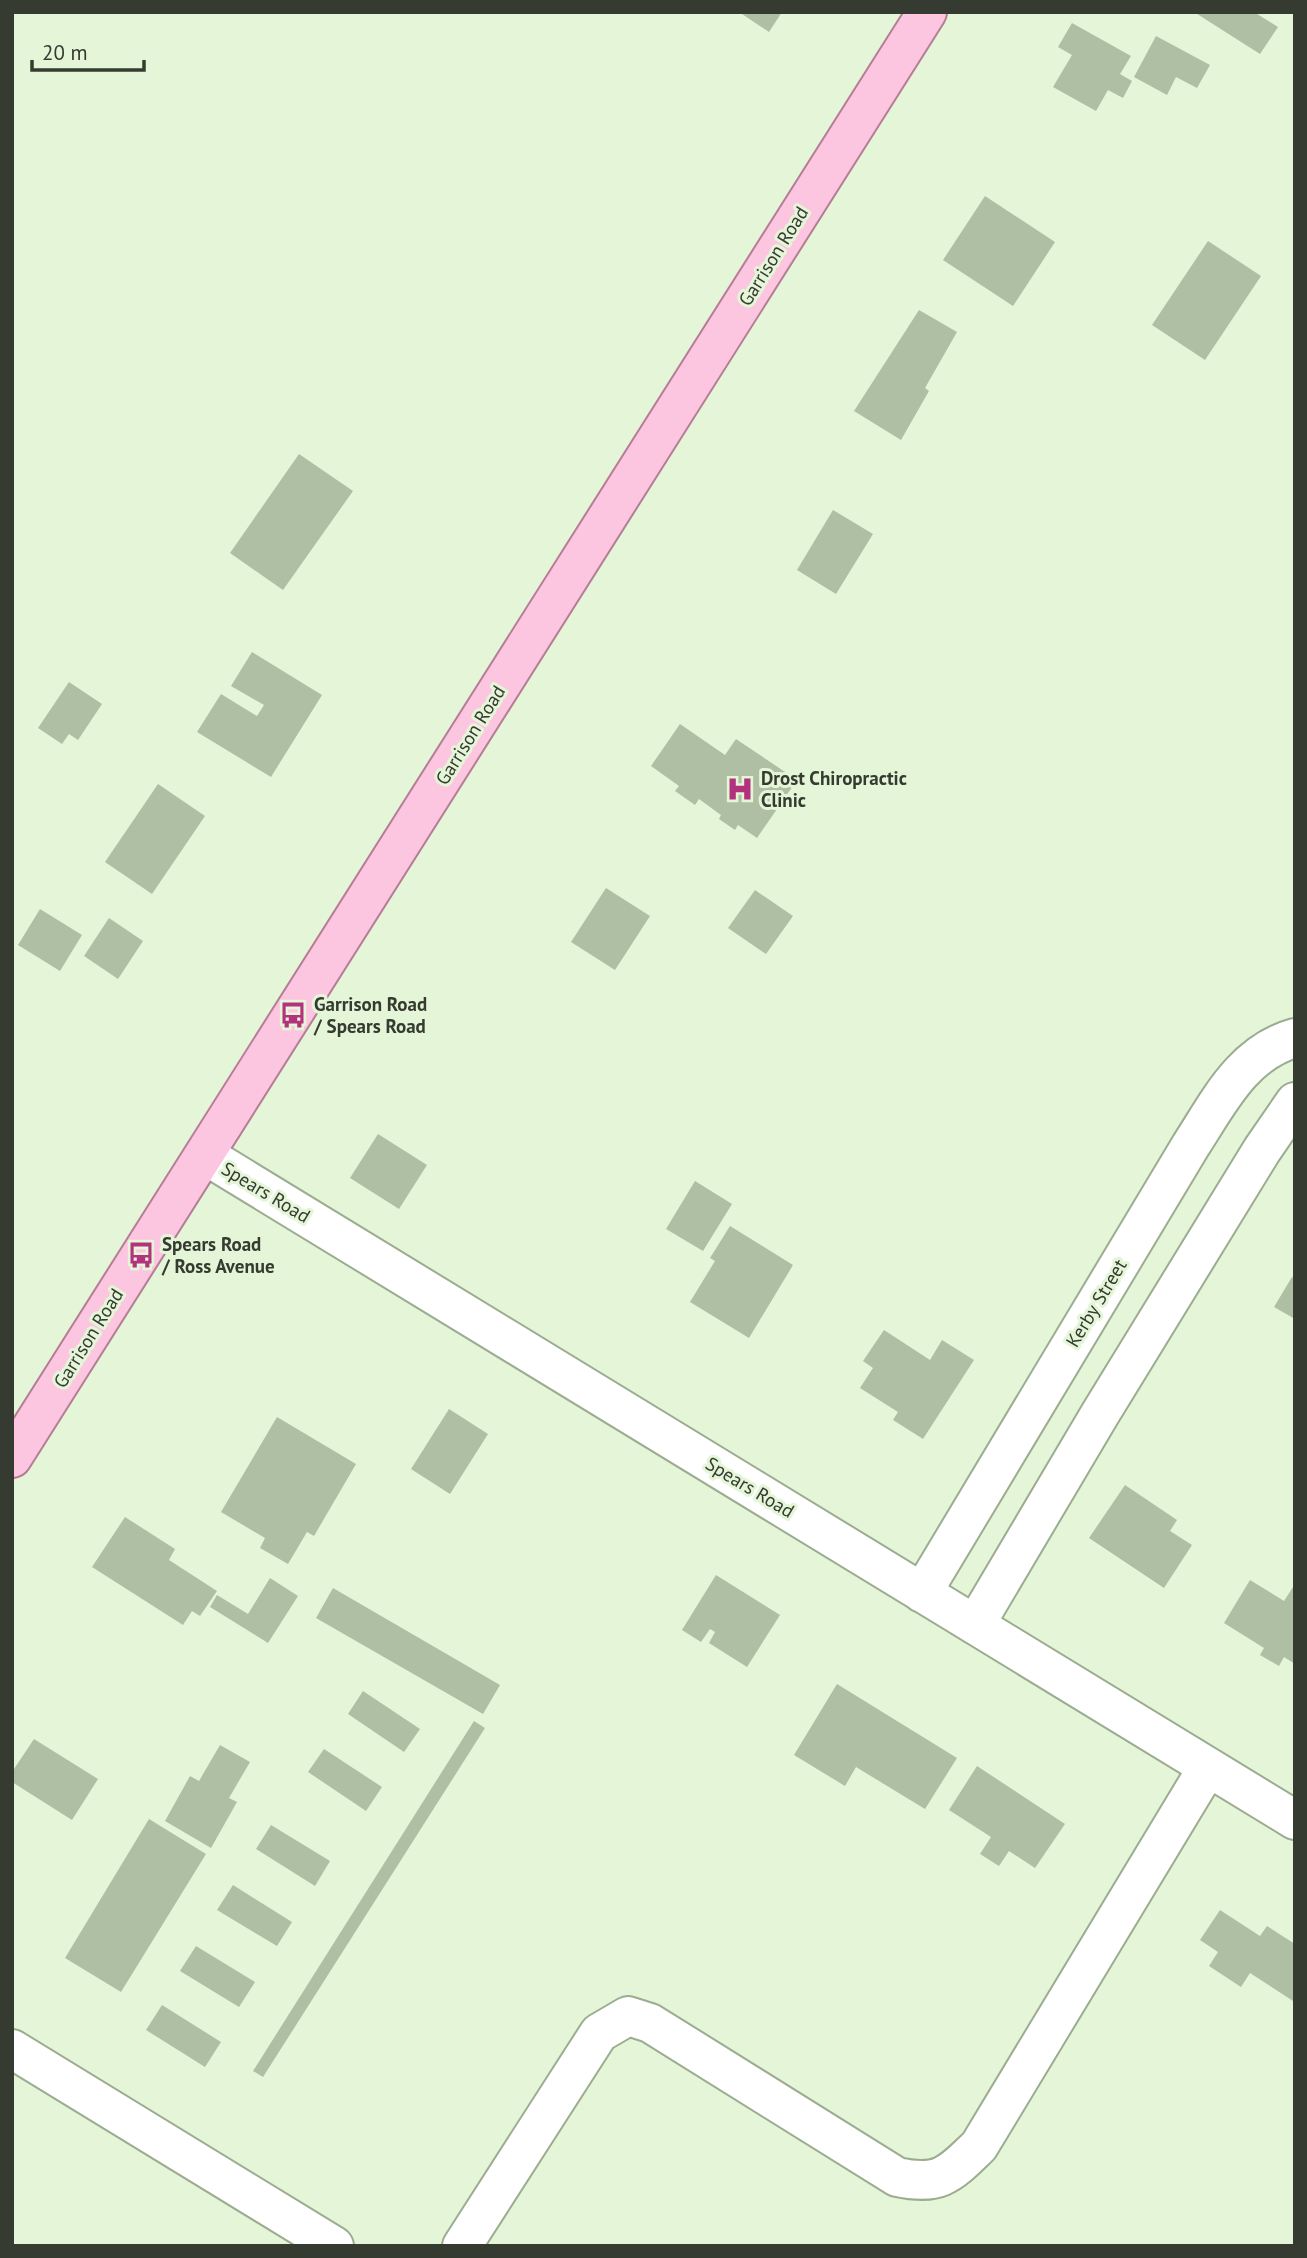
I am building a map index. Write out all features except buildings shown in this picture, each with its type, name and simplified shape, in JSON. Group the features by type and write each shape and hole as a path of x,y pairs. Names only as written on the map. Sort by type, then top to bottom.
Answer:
{"main road":[{"name":"Garrison Road","path":"12,1458 927,12"}],"street":[{"name":"Kerby Street","path":"922,1593 1191,1145 1237,1074 1276,1044 1295,1038"},
{"path":"975,1625 1100,1414 1262,1150 1295,1102"},
{"name":"Spears Road","path":"205,1155 1295,1820"},
{"path":"462,2246 600,2033 628,2016 650,2023 897,2177 922,2182 951,2173 979,2146 1208,1767"},
{"path":"12,2049 334,2246"}],"place":[{"name":"Drost Chiropractic Clinic","path":"740,789"},
{"name":"Garrison Road / Spears Road","path":"293,1015"},
{"name":"Spears Road / Ross Avenue","path":"141,1255"}]}
